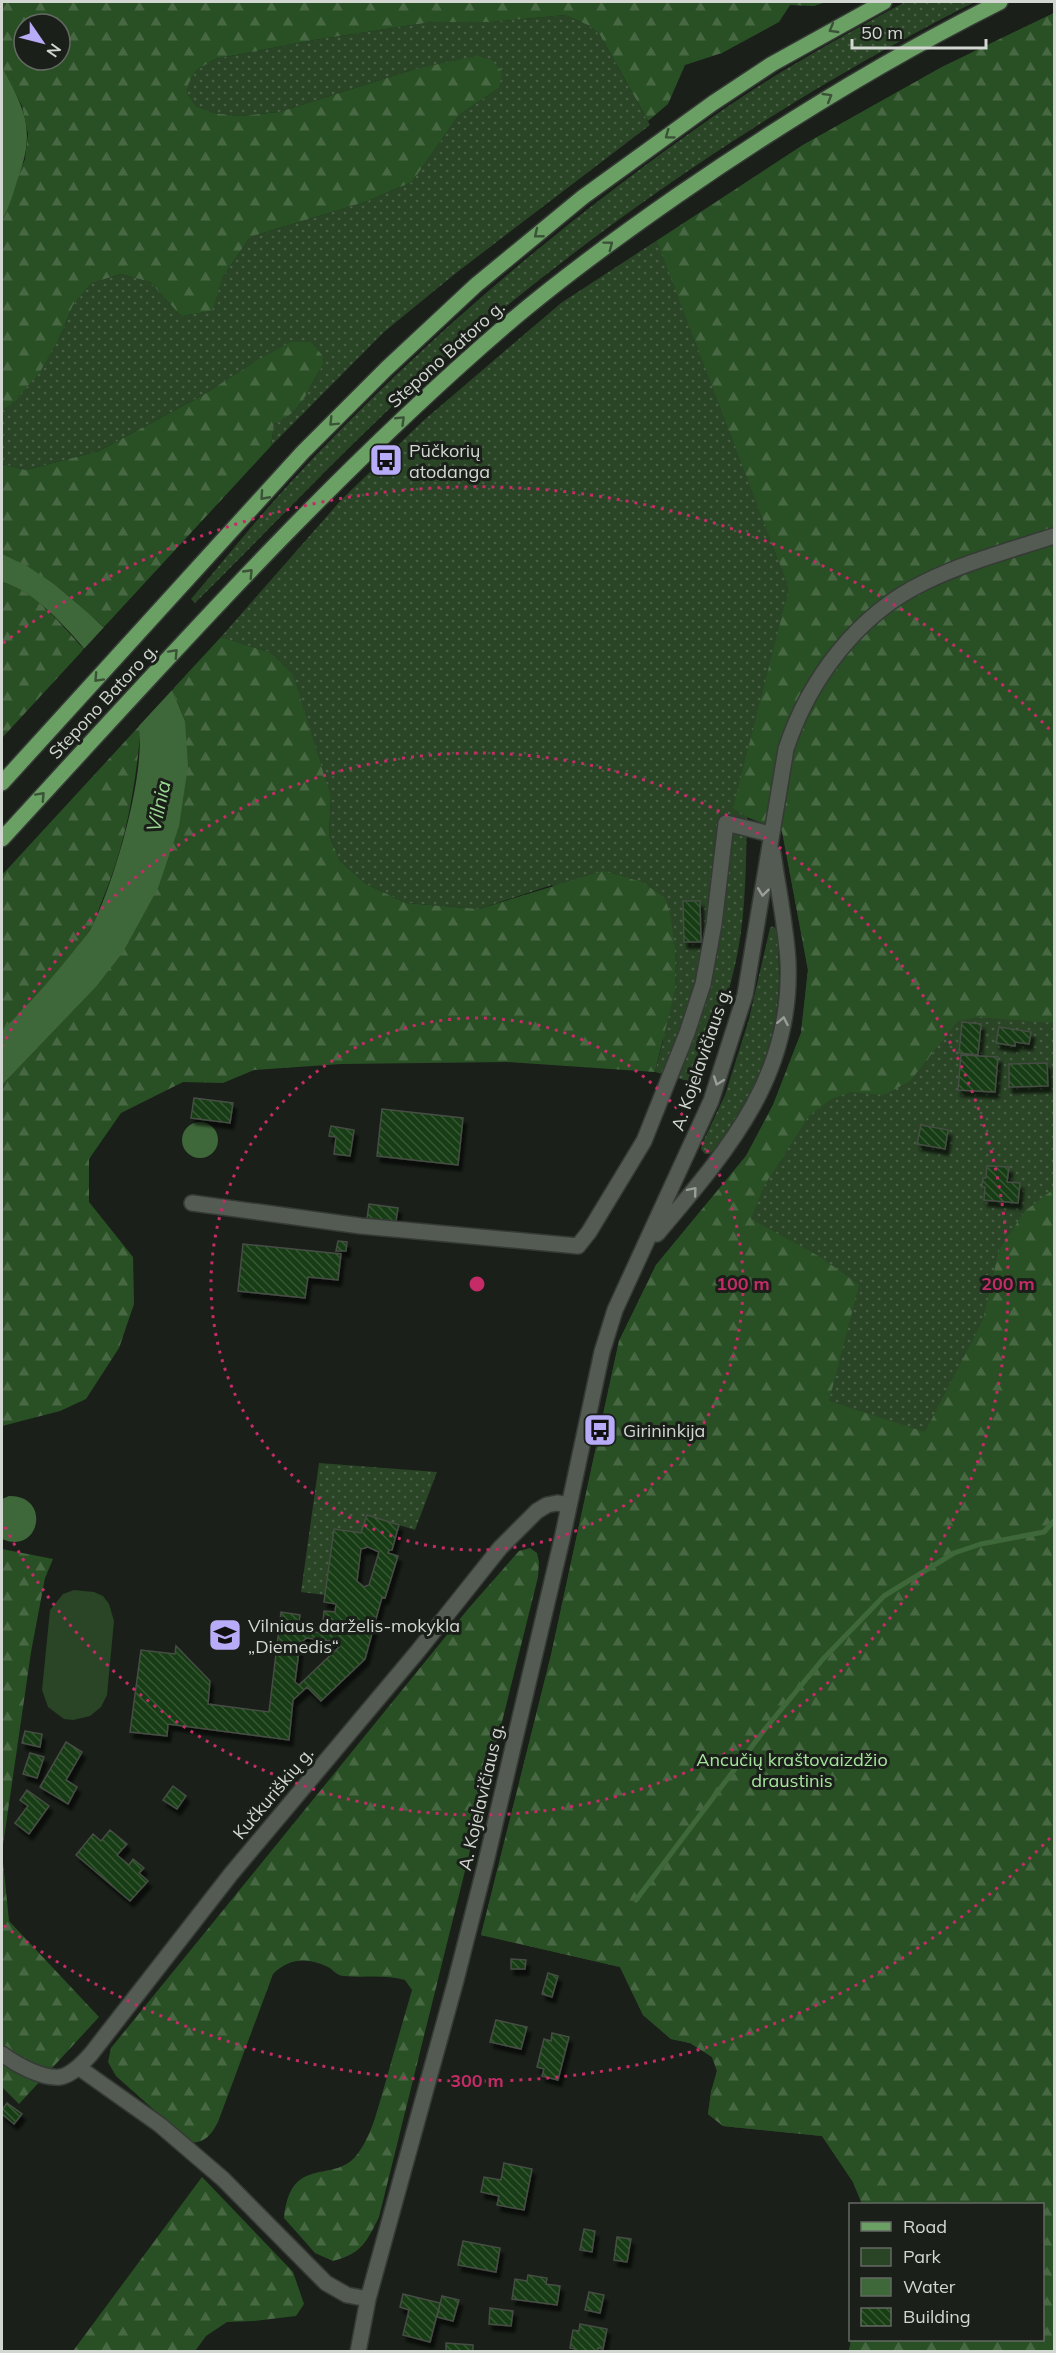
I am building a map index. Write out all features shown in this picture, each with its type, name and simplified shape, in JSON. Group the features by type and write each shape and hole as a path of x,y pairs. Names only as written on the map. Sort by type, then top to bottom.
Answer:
{"main road":[{"name":"Stepono Batoro g.","path":"2,783 303,452 386,369 476,285 583,197 713,102 772,64 884,2"},
{"name":"Stepono Batoro g.","path":"2,838 209,615 417,405 506,326 630,229 778,128 868,73 1000,2"}],"street":[{"name":"A. Kojelavičiaus g.","path":"358,2352 368,2299 456,1980 569,1505 602,1352 615,1310 702,1120 728,1053 745,995 754,951 770,834 786,749 795,720 827,668 856,631 876,613 924,582 955,569 1054,536"},
{"path":"192,1203 361,1226 578,1246 589,1232 644,1141 687,1034 703,984 714,924 726,823 770,834"},
{"name":"A. Kojelavičiaus g.","path":"641,1252 702,1180 734,1137 760,1093 777,1052 786,1005 788,961 770,834"},
{"name":"Kučkuriškių g.","path":"78,2067 231,1874 418,1651 500,1548 517,1529 542,1508 557,1503 569,1505"},
{"path":"2,2054 36,2073 60,2077 78,2067 160,2125 223,2179 326,2283 347,2295 368,2299"}],"green space":[{"path":"2,2 826,2 814,6 790,5 779,22 722,53 685,65 668,104 648,121 600,35 590,26 565,15 491,22 432,22 314,40 215,59 197,70 189,82 187,93 196,106 214,113 240,116 279,112 415,69 477,56 492,60 502,72 499,88 459,115 412,182 365,202 250,237 223,277 212,311 181,316 150,282 121,274 92,283 73,305 60,336 40,372 12,404 2,411 2,220 25,159 28,134 22,106 2,67"},
{"path":"905,2 975,2 839,76 771,117 705,160 576,251 421,379 195,603 191,599 276,498 337,433 438,336 543,245 654,159 734,102 806,57"},
{"name":"Ancučių kraštovaizdžio draustinis","path":"1054,13 1054,2351 849,2351 851,2341 1044,2341 1044,2203 862,2203 853,2182 822,2136 723,2126 708,2114 717,2071 712,2057 690,2043 671,2039 643,2015 620,1967 481,1935 551,1655 619,1341 656,1265 746,1156 773,1105 801,1033 808,970 782,831 747,817 741,935 726,1002 699,1084 655,1072 663,1041 552,885 479,909 406,903 366,884 340,861 329,835 331,797 269,652 221,637 342,499 423,421 561,303 803,145 942,67"},
{"name":"Ancučių kraštovaizdžio draustinis","path":"1054,13 1054,1023 978,1017 958,1021 910,1081 884,1095 851,1092 831,1099 809,1116 764,1186 751,1219 822,1258 859,1285 829,1401 925,1432 983,1320 999,1250 1025,1211 1051,1191 1054,1184 1054,2351 849,2351 851,2341 1044,2341 1044,2203 862,2203 853,2182 822,2136 723,2126 708,2114 717,2071 712,2057 690,2043 671,2039 643,2015 620,1967 481,1935 551,1655 619,1341 656,1265 746,1156 773,1105 801,1033 808,970 782,831 747,817 733,808 789,588 657,241 803,145 942,67"},
{"path":"565,15 590,26 600,35 650,125 456,273 384,332 271,446 274,424 292,414 298,407 323,365 254,362 203,395 99,451 26,470 2,464 2,411 12,404 60,336 73,305 92,283 121,274 150,282 181,316 211,311 223,277 250,237 365,202 412,182 459,115 499,88 415,69 279,112 240,116 214,113 196,106 187,93 189,82 197,70 215,59 314,40 432,22 491,22"},
{"path":"291,342 311,342 322,355 323,365 298,407 292,414 274,424 271,446 104,627 54,584 2,554 2,464 26,470 99,451 203,395 254,362"},
{"path":"2,582 26,592 36,600 84,649 2,738"},
{"path":"221,637 269,652 293,675 331,797 329,835 340,861 366,884 406,903 479,909 603,871 642,882 665,898 670,913 675,948 675,990 655,1072 507,1062 341,1064 254,1070 223,1083 183,1082 121,1113 89,1159 89,1202 133,1257 134,1304 119,1348 86,1399 60,1411 2,1426 2,1085 95,988 185,721 172,690"},
{"path":"141,724 133,792 124,836 93,924 60,970 2,1030 2,875"},
{"path":"773,926 777,930 779,988 775,1023 766,1057 751,1093 732,1126 710,1154 705,1154 701,1149 702,1144 725,1095 749,1019 770,928"},
{"path":"319,1463 437,1472 415,1530 367,1515 361,1533 325,1595 301,1592"},
{"path":"530,1548 537,1553 538,1577 379,2217 362,2246 351,2254 333,2261 315,2253 284,2218 288,2197 295,2184 305,2177 339,2168 349,2162 364,2144 372,2128 412,1990 405,1980 390,1977 342,1976 321,1964 306,1961 292,1962 279,1969 273,1974 218,2122 208,2137 201,2141 191,2143 116,2076 108,2062 111,2048 468,1609 519,1551"},
{"path":"2,1549 53,1559 45,1578 31,1652 2,1852"},
{"path":"74,1590 94,1592 103,1596 109,1604 114,1621 107,1695 101,1707 90,1716 73,1720 64,1719 48,1707 42,1690 50,1610 63,1594"},
{"path":"2,1852 9,1921 99,2017 19,2104 2,2087"},
{"path":"202,2177 293,2272 304,2304 296,2316 227,2322 206,2336 195,2351 73,2351"}],"water":[{"path":"2,67 22,110 27,135 23,164 2,220"},
{"name":"Vilnia","path":"2,554 27,566 54,584 172,690 185,721 188,766 179,826 158,888 123,952 95,988 2,1085 2,1030 39,992 90,930 109,886 135,789 139,758 139,732 135,713 75,638 38,602 20,589 2,582"},
{"path":"200,1122 213,1127 218,1140 213,1153 200,1158 187,1153 182,1140 187,1127"},
{"path":"9,1496 23,1498 36,1514 36,1524 32,1533 25,1539 15,1542 2,1539 2,1499"}],"pier":[{"path":"106,625 174,688 137,728 133,715 82,651"}],"building":[{"path":"683,901 700,901 701,942 684,942"},
{"path":"962,1022 981,1024 978,1055 959,1053"},
{"path":"999,1027 1031,1032 1029,1044 1015,1042 1015,1046 996,1043"},
{"path":"961,1055 998,1057 995,1092 958,1090"},
{"path":"1047,1063 1048,1086 1009,1087 1009,1064"},
{"path":"194,1098 233,1103 230,1123 191,1118"},
{"path":"382,1109 463,1118 458,1165 377,1156"},
{"path":"921,1125 948,1130 945,1149 917,1144"},
{"path":"331,1126 354,1130 350,1156 334,1154 336,1137 329,1136"},
{"path":"987,1166 1009,1167 1007,1182 1020,1183 1018,1203 984,1200 985,1187 982,1187 983,1178 986,1178"},
{"path":"369,1204 398,1208 396,1221 367,1219"},
{"path":"338,1241 347,1242 346,1251 336,1251"},
{"path":"243,1244 341,1254 338,1280 308,1277 305,1298 238,1291"},
{"path":"367,1515 399,1525 392,1550 388,1553 398,1556 385,1598 382,1597 365,1659 321,1701 307,1687 293,1700 289,1740 168,1724 167,1736 130,1732 141,1650 175,1654 176,1646 210,1681 208,1704 269,1712 281,1612 300,1615 298,1630 322,1633 324,1611 335,1612 336,1604 324,1602 334,1529 361,1533","holes":["368,1547 379,1552 369,1585 364,1587 357,1581 361,1549","307,1638 337,1642 339,1647 299,1685 295,1682 300,1643"]},
{"path":"25,1731 42,1734 40,1747 22,1743"},
{"path":"66,1742 82,1752 66,1780 77,1787 68,1804 40,1787"},
{"path":"30,1753 44,1757 37,1778 23,1774"},
{"path":"173,1786 186,1796 177,1809 163,1800"},
{"path":"27,1790 49,1806 29,1834 15,1823 28,1806 20,1800"},
{"path":"110,1830 127,1844 117,1855 129,1865 133,1859 144,1868 139,1873 148,1881 130,1901 76,1855 93,1834 101,1841"},
{"path":"511,1959 526,1960 525,1969 511,1969"},
{"path":"548,1973 558,1976 552,1997 542,1994"},
{"path":"496,2020 527,2027 521,2049 490,2042"},
{"path":"552,2033 569,2037 558,2080 542,2076 544,2069 537,2067 544,2039 551,2041"},
{"path":"7,2103 22,2114 14,2124 2,2114"},
{"path":"504,2163 532,2169 524,2210 497,2205 499,2196 481,2192 484,2177 501,2180"},
{"path":"584,2229 595,2231 592,2252 580,2250"},
{"path":"617,2237 631,2239 627,2262 614,2260"},
{"path":"463,2241 500,2248 496,2272 458,2265"},
{"path":"528,2275 547,2278 546,2284 560,2286 557,2305 512,2299 515,2279 527,2281"},
{"path":"589,2292 604,2295 600,2313 585,2310"},
{"path":"403,2294 440,2303 430,2342 403,2335 409,2310 400,2307"},
{"path":"442,2296 459,2300 453,2321 437,2317"},
{"path":"490,2308 513,2311 511,2326 489,2324"},
{"path":"580,2324 607,2329 603,2349 598,2348 597,2352 575,2352 575,2349 570,2348 573,2330 579,2331"},
{"path":"446,2343 473,2345 473,2352 446,2352"}],"waterway":[{"path":"636,1900 765,1729 823,1659 884,1596 954,1553 981,1544 1044,1532 1054,1521"}],"place":[{"name":"Pūčkorių atodanga","path":"386,460"},
{"name":"Girininkija","path":"600,1430"},
{"name":"Vilniaus darželis-mokykla „Diemedis“","path":"225,1635"}]}
